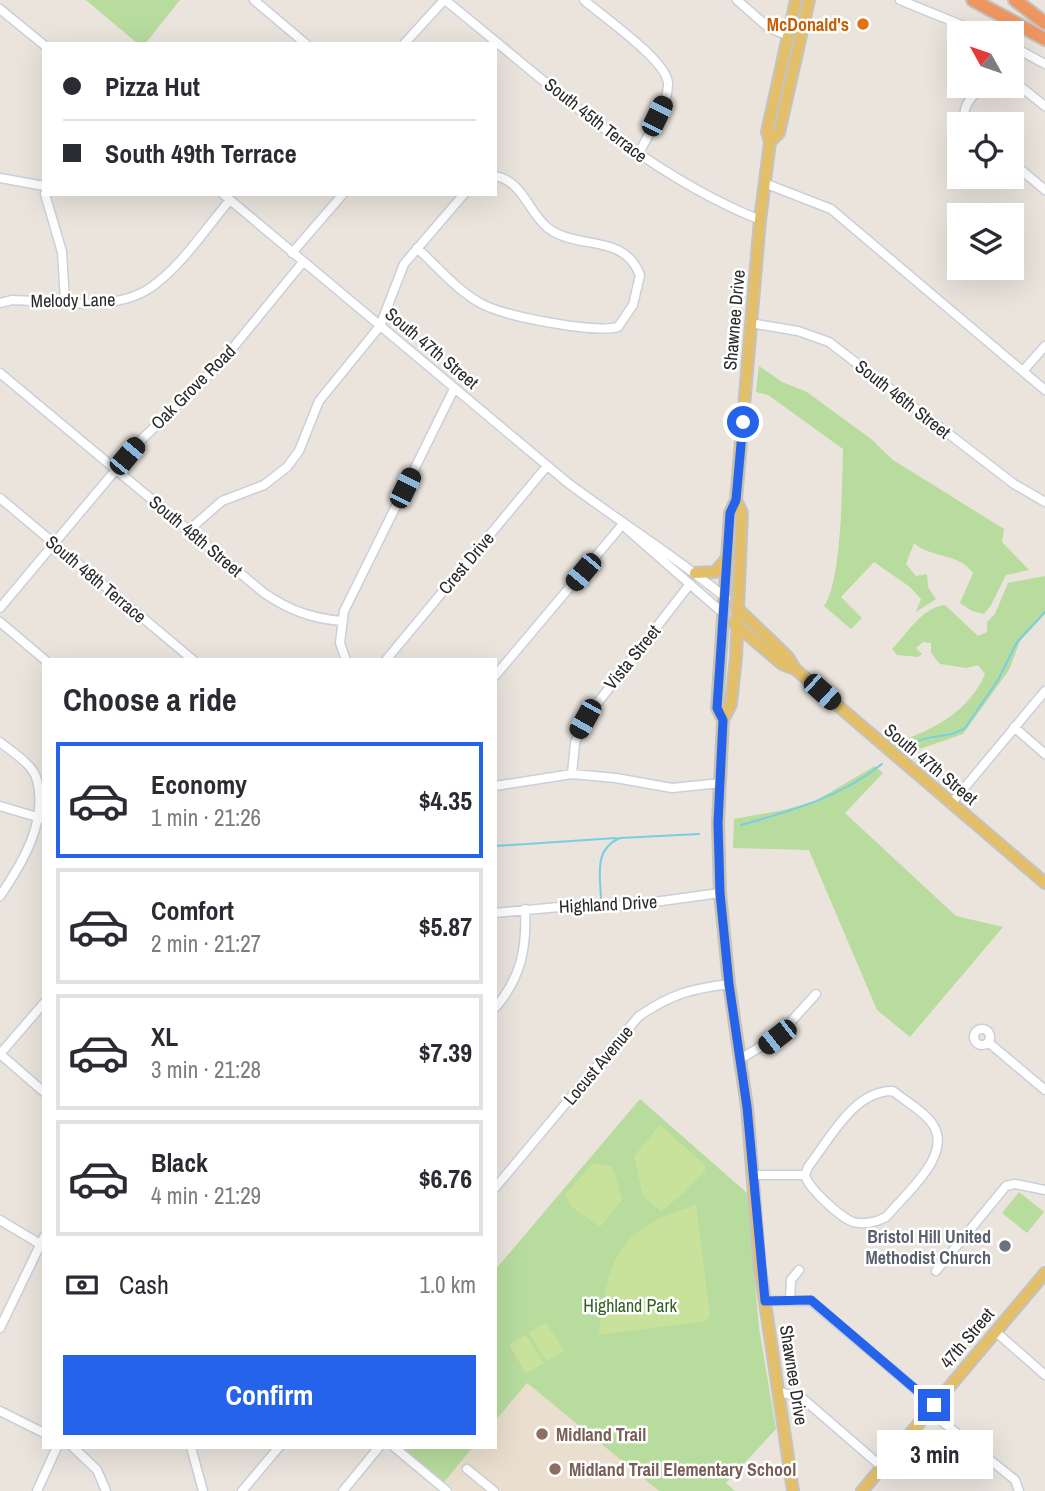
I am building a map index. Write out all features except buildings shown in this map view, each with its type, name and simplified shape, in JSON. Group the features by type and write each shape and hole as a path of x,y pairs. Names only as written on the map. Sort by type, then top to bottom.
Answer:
{"highway":[{"path":"973,0 1045,39"},
{"path":"1015,0 1045,23"}],"main road":[{"name":"Shawnee Drive","path":"723,720 717,708 730,513 736,500 750,323 770,142 767,132 796,0"},
{"name":"Shawnee Drive","path":"770,142 779,133 809,0"},
{"path":"787,35 801,37"},
{"path":"774,96 786,99"},
{"name":"Shawnee Drive","path":"736,500 742,513 739,609 731,704 723,720 720,893 765,1301 793,1491"},
{"path":"695,573 715,572 728,557"},
{"name":"South 47th Street","path":"726,598 788,657 795,669 1045,883"},
{"name":"South 47th Street","path":"724,614 787,668 795,669"},
{"path":"736,657 752,645 762,646"},
{"name":"47th Street","path":"862,1491 1045,1273"}],"street":[{"path":"254,0 304,42"},
{"path":"406,42 445,0"},
{"name":"South 45th Terrace","path":"445,0 638,155 698,192 760,220"},
{"path":"584,0 658,62 668,79 667,96 638,155"},
{"path":"737,0 768,28 787,35"},
{"path":"900,0 952,21"},
{"path":"0,9 42,43"},
{"path":"1024,53 1045,64"},
{"path":"1024,89 1045,106"},
{"path":"1024,172 1045,190"},
{"path":"418,248 484,305 593,330 618,327 628,316 638,286 638,269 620,249 560,234 548,228 514,184 497,176"},
{"path":"0,178 42,188"},
{"path":"764,183 831,209 1045,390"},
{"path":"46,196 62,253 65,301"},
{"path":"292,253 341,196"},
{"path":"189,530 222,501 264,485 287,467 299,451 319,401 380,326 397,277 462,196"},
{"name":"Melody Lane","path":"0,303 103,302 128,298 148,290 164,277 226,197"},
{"name":"South 47th Street","path":"226,197 547,466 623,524 724,614"},
{"name":"Oak Grove Road","path":"0,608 159,421 218,366 303,262"},
{"name":"South 46th Street","path":"750,323 798,331 829,342 1014,484 1045,502"},
{"path":"1023,371 1045,346"},
{"name":"South 48th Street","path":"0,373 283,606 310,617 341,621"},
{"path":"345,658 340,643 341,621 454,389"},
{"name":"Crest Drive","path":"388,658 547,466"},
{"name":"South 48th Terrace","path":"0,498 191,658"},
{"path":"497,675 623,524"},
{"name":"South 47th Street","path":"623,524 659,545 726,598"},
{"name":"Vista Street","path":"572,774 575,743 585,719 690,584"},
{"path":"0,622 43,658"},
{"path":"951,804 1045,691"},
{"path":"1014,727 1045,754"},
{"path":"0,742 24,762 37,780 41,818 27,850 0,896"},
{"path":"497,786 572,774 616,778 671,788 721,783"},
{"path":"0,806 41,818"},
{"name":"Highland Drive","path":"497,914 526,909 625,906 720,893"},
{"path":"497,1006 509,993 521,966 527,937 526,909"},
{"name":"Locust Avenue","path":"497,1186 639,1016 663,999 685,990 729,984"},
{"path":"740,1059 763,1048 777,1037 816,994"},
{"path":"42,1005 0,1054 42,1089"},
{"path":"988,1042 1045,1090"},
{"path":"893,1091 930,1120 937,1135 939,1143 934,1160 880,1221 860,1223 848,1220 807,1185 805,1175 808,1167 860,1101 876,1092 893,1091"},
{"path":"497,1173 504,1178"},
{"path":"753,1175 805,1175"},
{"path":"936,1271 1006,1186 1015,1184 1045,1190"},
{"path":"0,1220 42,1240 3,1313 0,1328"},
{"path":"790,1299 791,1280 799,1270"},
{"path":"765,1301 811,1300 1015,1480 1019,1491"},
{"path":"996,1332 1045,1375"},
{"path":"779,1392 801,1397 882,1467"},
{"path":"0,1411 42,1432"},
{"path":"37,1491 56,1449"},
{"path":"75,1449 97,1469 106,1491"},
{"path":"192,1449 203,1491"},
{"path":"242,1491 277,1449"},
{"path":"343,1491 377,1449"},
{"path":"396,1449 447,1491"},
{"path":"467,1469 494,1491"}],"shaded area":[{"name":"Midland Trail","path":"527,1383 659,1491 455,1491 444,1482 471,1449 497,1449 497,1419"}],"green space":[{"path":"86,0 180,0 147,42 136,42"},
{"path":"759,366 782,382 807,392 871,439 893,460 1004,529 1002,542 1029,570 1006,575 984,614 972,611 960,603 973,573 967,566 914,543 906,564 916,576 927,574 928,587 936,599 916,612 921,599 910,587 874,562 841,597 862,618 851,629 824,606 830,594 838,555 843,449 768,395 756,392"},
{"path":"1045,576 1045,614 1020,641 1009,670 963,734 908,753 902,741 927,730 961,708 985,674 978,665 966,668 940,664 931,653 931,643 923,642 916,648 922,654 918,657 897,655 892,649 922,616 945,605 978,636 987,632 987,622 995,614 1008,583"},
{"path":"875,766 883,773 845,813 956,916 1003,927 910,1037 877,1010 809,850 733,848 734,819 815,801"},
{"name":"Highland Park","path":"640,1099 747,1193 759,1328 776,1429 726,1483 735,1491 659,1491 527,1383 497,1419 497,1268"},
{"path":"660,1125 705,1165 705,1171 684,1193 661,1211 643,1196 634,1156"},
{"path":"593,1163 613,1167 622,1200 600,1227 573,1208 565,1195"},
{"path":"1019,1192 1044,1212 1027,1233 1002,1213"},
{"path":"696,1205 710,1316 706,1321 599,1335 607,1286 621,1250 633,1236 648,1225"},
{"path":"546,1322 564,1351 546,1361 529,1333"},
{"path":"526,1335 544,1363 526,1374 509,1345"},
{"path":"404,1449 471,1449 444,1482"}],"waterway":[{"path":"907,747 922,739 952,734 965,728 998,680 1017,642 1045,612"},
{"path":"741,825 833,794 882,764"},
{"path":"601,898 600,863 602,855 612,843 620,838 699,834"},
{"path":"497,846 616,838"}],"place":[{"name":"McDonald's","path":"863,24"},
{"name":"Bristol Hill United Methodist Church","path":"1005,1246"},
{"name":"Midland Trail","path":"542,1434"},
{"name":"Midland Trail Elementary School","path":"555,1469"}],"route":[{"path":"743,422 736,500 730,513 717,708 723,720 718,823 724,945 747,1107 765,1301 811,1300 934,1405"}]}
